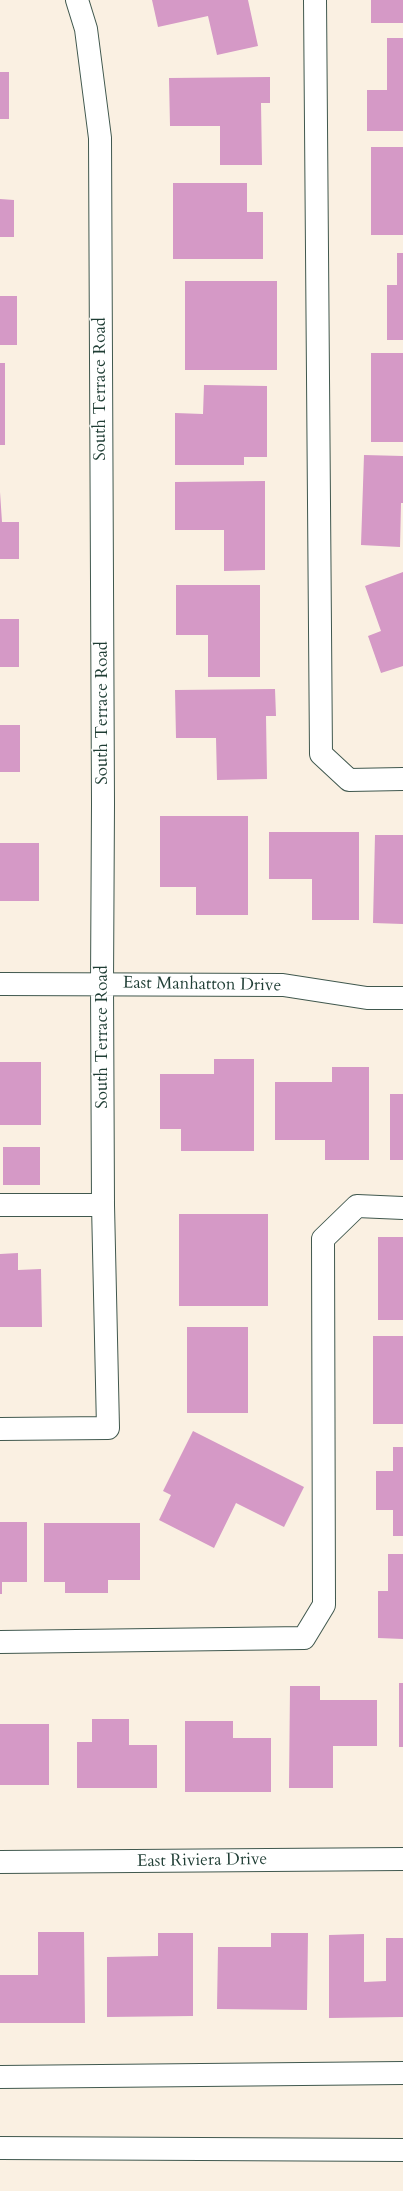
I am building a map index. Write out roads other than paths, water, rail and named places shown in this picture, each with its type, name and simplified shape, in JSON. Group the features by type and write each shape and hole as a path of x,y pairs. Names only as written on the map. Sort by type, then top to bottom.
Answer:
{"main road":[{"name":"South Terrace Road","path":"0,1429 108,1428 103,1205 100,138 86,29 76,0"},
{"path":"315,0 321,754 349,780 403,779"},
{"name":"East Manhatton Drive","path":"0,984 102,983 283,986 367,998 403,998"},
{"path":"0,1205 103,1205"},
{"path":"0,1642 304,1638 324,1605 323,1239 358,1206 403,1208"},
{"name":"East Riviera Drive","path":"0,1862 403,1859"},
{"path":"0,2077 403,2073"},
{"path":"0,2148 403,2150"}]}
